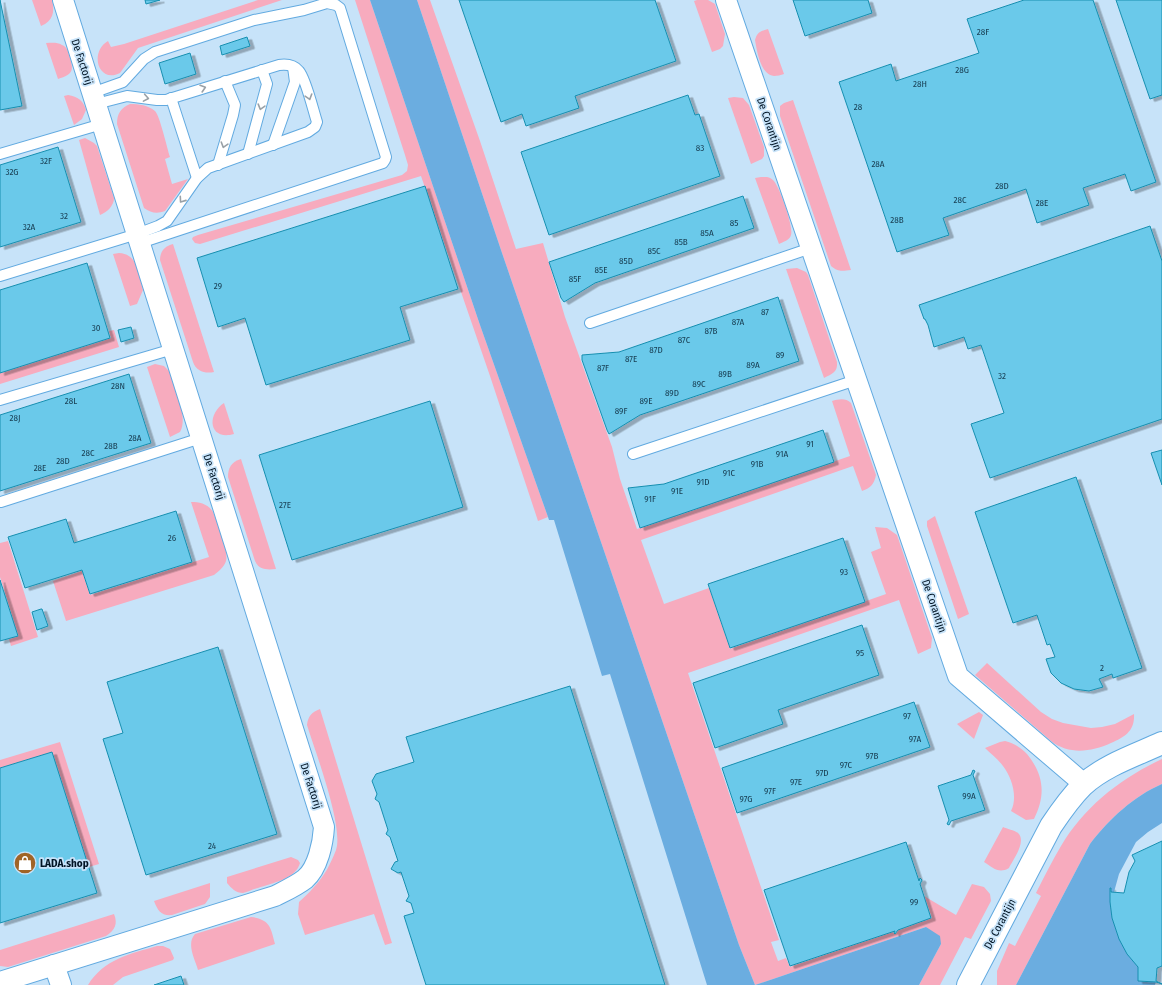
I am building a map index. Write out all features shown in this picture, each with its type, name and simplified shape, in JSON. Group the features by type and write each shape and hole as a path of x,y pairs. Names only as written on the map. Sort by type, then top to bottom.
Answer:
{"street":[{"name":"De Factorij","path":"0,982 275,896 307,878 321,849 324,827 63,0"},
{"name":"De Corantijn","path":"726,0 958,676 1084,784"},
{"name":"De Corantijn","path":"968,985 1063,808 1084,784 1107,768 1162,743"},
{"path":"54,965 61,985"}],"lane":[{"path":"0,276 138,239 383,163 386,156 340,8 336,5 327,3 304,10 254,20 155,52 144,59 123,82 94,99"},
{"path":"94,99 127,96 157,100 171,98 286,64 299,71 307,88 317,122 315,127 308,132 208,168 197,178 167,221 138,239"},
{"path":"273,145 295,82 293,67"},
{"path":"248,154 267,84 262,70"},
{"path":"218,165 235,105 226,81"},
{"path":"171,98 197,178"},
{"path":"0,154 102,124"},
{"path":"590,322 811,248"},
{"path":"0,400 173,349"},
{"path":"633,454 856,380"},
{"path":"1,502 201,438"}],"shaded area":[{"path":"32,0 52,0 53,12 51,19 41,26"},
{"path":"258,0 282,0 138,48 120,73 112,75 106,74 102,71 99,65 99,52 102,46 108,41 111,47 124,44"},
{"path":"355,0 370,0 480,325 548,517 538,521 421,176 200,244 195,243 192,239 198,235 402,175 407,171 408,165 405,155"},
{"path":"417,0 430,0 480,141 516,249 543,243 565,317 612,447 620,479 637,529 850,456 832,401 842,399 851,403 876,475 870,487 862,491 853,466 641,540 664,604 709,588 730,649 886,594 871,552 881,548 875,527 887,528 897,535 932,638 931,648 918,654 899,600 688,673 779,940 771,942 778,961 786,958 790,967 894,931 893,933 896,934 898,930 932,918 924,896 956,915 972,884 984,887 990,894 991,901 971,939 965,937 940,985 919,985 941,944 926,927 755,985 739,945"},
{"path":"708,0 715,4 725,34 723,46 720,49 712,52 694,1"},
{"path":"768,29 784,74 774,76 765,71 762,67 755,40 760,32"},
{"path":"46,43 58,43 67,49 72,68 70,73 58,79"},
{"path":"68,95 80,100 86,110 82,119 74,125 64,96"},
{"path":"728,98 743,98 749,105 764,147 764,156 762,159 751,164"},
{"path":"793,100 851,270 840,271 831,266 780,116 780,106"},
{"path":"130,104 146,106 155,111 157,114 170,157 165,159 172,184 188,179 165,211 162,212 157,213 144,208 117,124 120,111"},
{"path":"85,138 97,146 114,198 113,204 110,208 100,215 79,140"},
{"path":"755,178 770,178 776,183 788,215 791,235 788,240 779,244"},
{"path":"173,244 214,372 207,373 201,371 194,365 160,260 164,249"},
{"path":"113,254 125,254 134,261 139,272 143,290 137,304 130,306"},
{"path":"797,268 806,272 808,275 837,362 837,368 832,374 824,378 786,269"},
{"path":"114,330 119,347 0,384 0,373 111,338 109,331"},
{"path":"155,364 164,366 169,371 182,411 183,419 180,432 170,437 147,367"},
{"path":"224,403 234,434 219,434 213,426 214,414"},
{"path":"241,459 276,569 261,568 255,561 228,477 231,466"},
{"path":"191,502 204,504 213,512 226,550 226,561 223,567 214,575 66,621 53,581 82,571 90,595 209,557"},
{"path":"935,516 969,614 958,619 927,526 927,521"},
{"path":"8,541 38,637 11,646 9,639 18,636 0,577 0,543"},
{"path":"987,663 1041,712 1052,719 1063,723 1091,728 1115,724 1134,714 1133,725 1125,736 1103,746 1080,751 1065,748 1051,741 975,675"},
{"path":"320,709 392,943 385,945 374,914 305,935 298,914 299,902 318,883 336,850 336,824 328,789 307,725 308,719 311,715"},
{"path":"979,712 983,715 974,739 957,724"},
{"path":"1005,741 1014,744 1027,754 1033,762 1040,777 1042,793 1034,819 1026,820 1011,811 1014,794 1009,776 1001,763 985,748"},
{"path":"60,742 99,864 89,867 52,752 0,768 0,760"},
{"path":"1162,759 1162,784 1142,795 1123,809 1105,826 1090,844 1016,985 997,985 997,971 1009,943 1015,946 1041,896 1036,893 1054,857 1070,832 1092,806 1105,795 1132,775"},
{"path":"1003,827 1018,833 1021,841 1009,868 999,870 984,862"},
{"path":"291,857 298,860 300,863 294,873 283,880 243,893 236,891 227,883 227,877"},
{"path":"210,883 210,897 205,904 172,915 165,915 160,912 154,901"},
{"path":"114,914 116,924 112,931 106,936 8,967 0,966 0,950"},
{"path":"251,917 262,920 269,925 275,944 198,970 191,947 192,938 195,934"},
{"path":"157,946 163,946 170,949 174,958 173,960 123,977 113,985 88,985 94,976 110,963 128,955"}],"water":[{"path":"370,0 417,0 739,945 755,985 707,985 610,674 602,676 554,520 549,520 480,325"},
{"path":"1162,784 1162,823 1136,842 1119,874 1114,892 1156,981 1155,985 1016,985 1090,844 1105,826 1123,809 1142,795"},
{"path":"926,927 940,936 941,944 919,985 755,985"}],"building":[{"path":"0,0 22,106 0,110"},
{"path":"145,0 160,0 146,4"},
{"path":"459,0 655,0 676,61 575,96 579,108 526,126 522,114 501,122"},
{"path":"793,0 868,0 872,13 805,36"},
{"path":"1024,0 1093,0 1156,182 1131,191 1125,174 1083,188 1089,205 1037,223 1026,189 943,218 949,235 897,252 839,82 891,64 896,81 979,53 967,19"},
{"path":"1116,0 1162,0 1162,95 1150,99"},
{"path":"247,37 250,46 222,55 220,46"},
{"path":"190,53 196,74 165,84 159,63"},
{"path":"688,95 695,115 699,114 720,176 549,235 521,152"},
{"path":"58,147 81,222 0,247 0,165"},
{"path":"425,186 458,289 400,307 410,340 266,385 245,318 218,327 197,258"},
{"path":"743,196 754,228 595,283 564,302 561,298 549,262"},
{"path":"1150,226 1162,261 1162,419 990,478 971,424 1004,413 981,345 968,349 964,337 934,347 928,325 919,305"},
{"path":"87,263 110,338 0,373 0,290"},
{"path":"778,297 799,361 640,415 609,434 582,360 582,355 619,352"},
{"path":"131,327 134,338 121,342 118,330"},
{"path":"129,374 151,443 0,491 0,415"},
{"path":"430,401 463,507 292,560 259,455"},
{"path":"823,430 834,462 640,528 628,488 664,484"},
{"path":"1162,450 1162,485 1151,453"},
{"path":"1076,477 1142,668 1113,678 1112,674 1099,679 1103,687 1089,691 1074,689 1061,683 1051,673 1046,659 1055,657 1050,644 1047,645 1037,615 1013,623 975,512"},
{"path":"176,511 192,562 90,594 82,570 25,588 8,537 66,519 74,543"},
{"path":"843,538 865,602 730,648 708,584"},
{"path":"0,580 18,636 0,641"},
{"path":"42,609 48,626 37,630 32,612"},
{"path":"862,625 879,675 778,710 783,724 715,748 693,683"},
{"path":"218,647 277,834 146,875 103,739 123,733 107,682"},
{"path":"570,686 665,985 426,985 404,916 414,913 411,903 406,901 409,896 401,872 398,873 391,869 395,862 398,861 390,837 386,834 388,830 379,802 375,799 377,794 372,781 376,774 414,762 406,737"},
{"path":"914,702 930,747 737,813 722,768"},
{"path":"52,752 97,893 0,923 0,768"},
{"path":"973,770 975,771 973,775 985,810 951,821 949,825 947,824 949,820 938,786 971,775"},
{"path":"1162,841 1162,966 1157,968 1156,981 1162,984 1156,982 1138,981 1138,967 1127,954 1119,939 1112,918 1110,888 1111,892 1124,893 1129,872 1135,861 1132,855"},
{"path":"906,842 919,881 920,878 922,880 920,884 931,918 898,930 895,934 895,931 790,966 764,890"},
{"path":"181,976 184,985 154,985"}],"place":[{"name":"LADA.shop","path":"25,863"}]}
